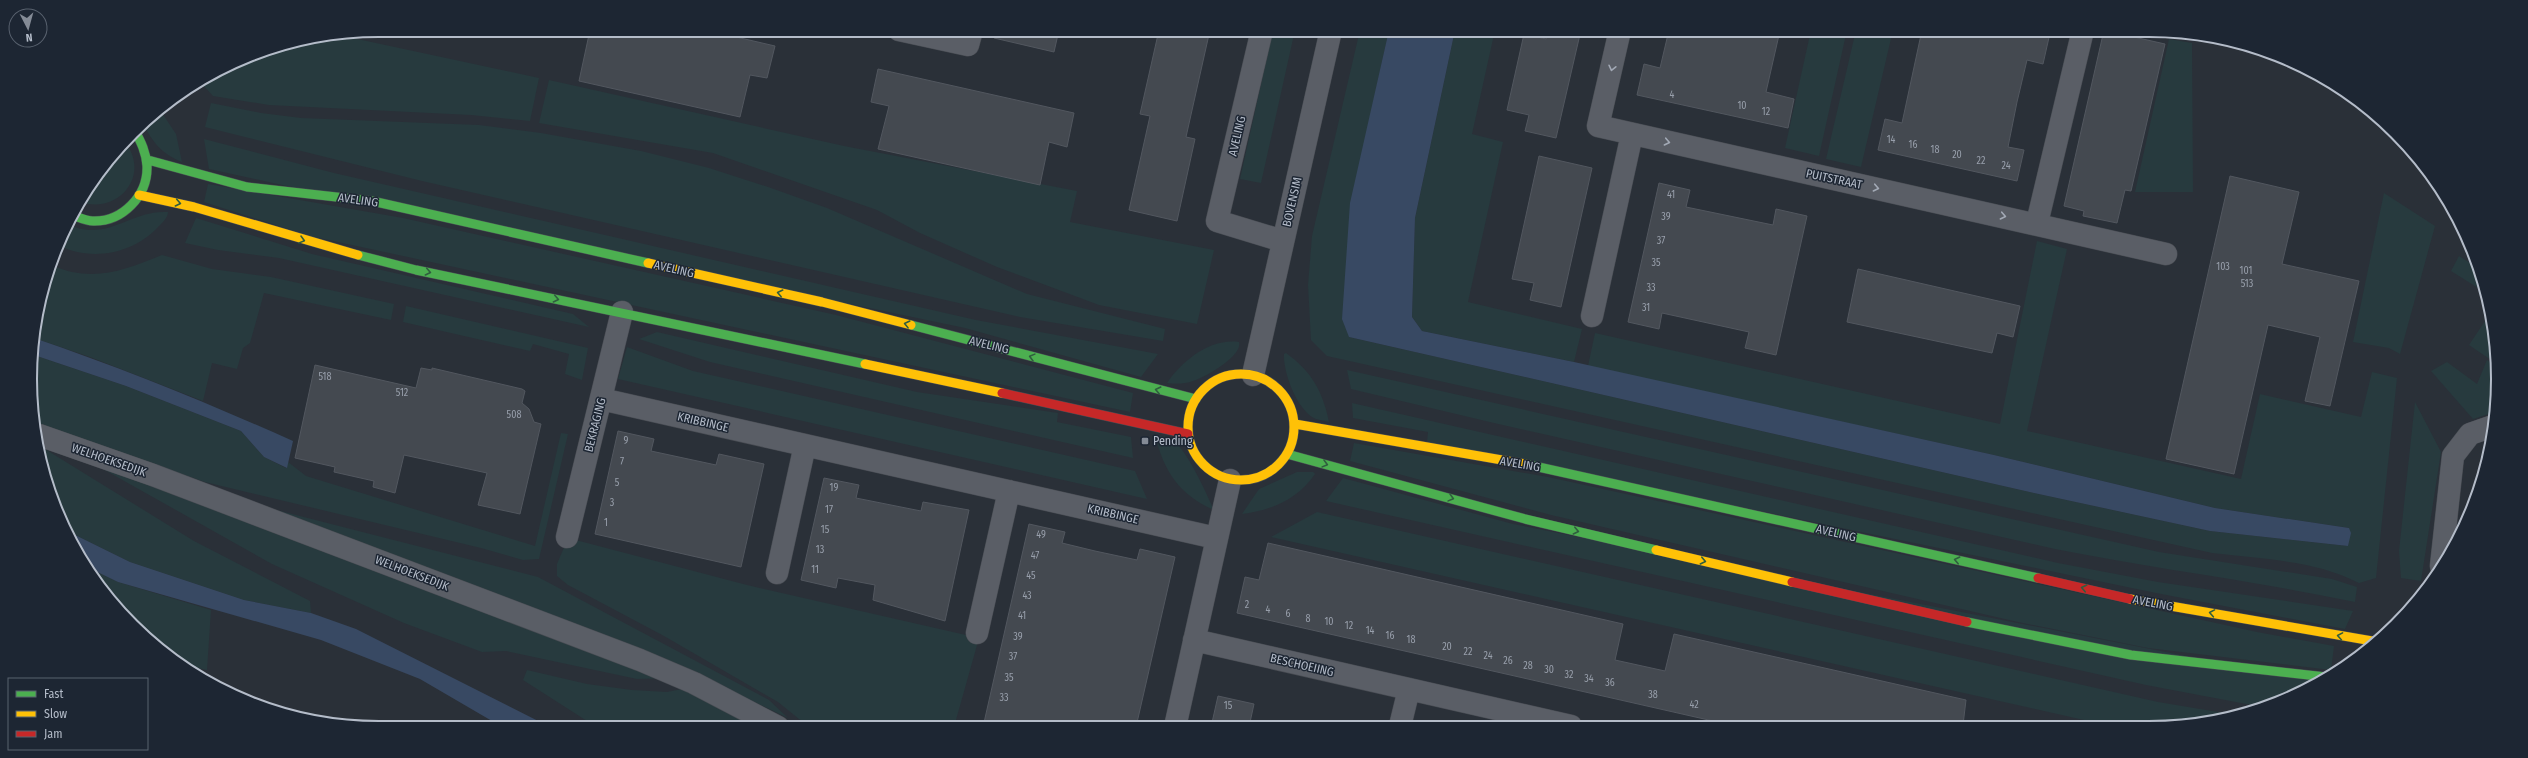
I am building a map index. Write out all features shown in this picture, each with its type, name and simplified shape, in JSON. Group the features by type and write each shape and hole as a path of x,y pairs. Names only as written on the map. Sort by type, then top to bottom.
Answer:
{"main road":[{"path":"78,218 86,220 107,219 126,211 140,195 146,178 148,160 146,150 138,136"},
{"name":"AVELING","path":"148,160 247,187 372,201 814,300 1196,399"},
{"path":"140,195 194,207 288,236 416,270 622,312 952,384 1137,421 1188,434"},
{"path":"1252,375 1277,387 1292,410 1295,424 1292,445 1288,454 1279,465 1256,478 1230,480 1220,476 1202,463 1190,445 1188,434 1189,416 1196,399 1204,389 1227,376 1252,375"},
{"name":"AVELING","path":"1295,424 1536,466 2140,601 2369,640"},
{"path":"1288,454 1525,518 1900,608 2131,655 2319,675"}],"street":[{"path":"931,37 968,45 970,37"},
{"name":"AVELING","path":"1260,37 1217,222 1283,241"},
{"name":"BOVENSIM","path":"1252,375 1329,37"},
{"name":"PUITSTRAAT","path":"1618,37 1598,126 2037,223 2166,254"},
{"path":"2037,223 2081,37"},
{"path":"1592,316 1632,134"},
{"name":"BEKRAGING","path":"567,537 622,312"},
{"name":"KRIBBINGE","path":"601,399 1216,538"},
{"path":"2442,555 2452,456 2470,434 2487,428"},
{"name":"WELHOEKSEDIJK","path":"42,436 153,475 640,660 694,683 767,721"},
{"path":"776,573 805,445"},
{"path":"1177,721 1216,538 1230,480"},
{"path":"976,633 1009,491"},
{"name":"BESCHOEIING","path":"1194,640 1549,721"},
{"path":"1401,721 1409,689"}],"green space":[{"path":"1271,37 1293,37 1261,183 1240,179"},
{"path":"1358,37 1387,37 1369,122 1349,337 2034,493 2210,531 2348,546 2349,528 2215,508 1994,455 1588,366 1595,333 2000,424 2037,241 2067,249 2027,431 2241,479 2260,394 2361,417 2372,372 2397,378 2376,578 2359,583 2342,575 2306,565 2212,553 1327,356 1311,340 1308,285 1312,236"},
{"path":"1454,37 1493,37 1472,134 1503,142 1468,302 1582,329 1574,362 1422,331 1412,317 1415,218"},
{"path":"1809,37 1845,37 1819,156 1785,148"},
{"path":"1854,37 1891,37 1861,167 1826,159"},
{"path":"354,38 539,78 530,121 471,115 269,105 213,96 204,86 248,63 290,49 334,40"},
{"path":"2169,39 2192,43 2193,192 2135,192"},
{"path":"549,80 844,146 1077,191 1070,222 1214,250 1197,324 1099,305 997,267 920,233 877,210 713,153 539,123"},
{"path":"211,103 261,113 301,118 479,125 541,133 641,151 709,168 827,208 1027,294 1165,329 1163,341 1020,317 422,181 205,127"},
{"path":"163,115 176,134 182,162 158,147 146,129"},
{"path":"204,139 334,173 976,320 1158,354 1141,377 965,328 209,169"},
{"path":"128,147 132,155 134,167 132,179 127,189 118,197 107,203 94,205 86,203 108,171"},
{"path":"208,184 403,218 836,315 1133,393 1130,412 310,236 204,202"},
{"path":"2384,193 2435,226 2400,354 2389,348 2353,342"},
{"path":"168,212 168,214 161,224 148,236 136,244 124,249 98,254 84,253 63,247 73,226 81,229 94,230 118,225 152,213"},
{"path":"196,218 312,254 573,314 589,327 279,258 218,250 185,243"},
{"path":"162,255 212,269 271,277 394,304 391,320 264,293 250,343 243,348 237,369 212,363 203,401 90,357 39,340 44,312 56,267 80,273 94,274 107,273 134,266"},
{"path":"2459,256 2471,264 2479,288 2451,271"},
{"path":"406,306 588,348 582,380 565,374 569,354 533,344 530,351 403,322"},
{"path":"2486,320 2490,359 2469,345"},
{"path":"657,332 917,392 1058,413 1057,422 1131,437 1133,458 710,362 639,339"},
{"path":"1228,342 1239,342 1239,348 1235,353 1214,371 1190,382 1180,384 1167,383 1180,367 1207,347"},
{"path":"627,347 693,371 1135,471 1147,499 618,379"},
{"path":"1286,353 1302,367 1315,383 1323,401 1329,422 1316,419 1309,415 1297,400 1286,371 1284,354"},
{"path":"38,356 126,386 241,431 264,457 286,468 288,462 306,476 535,546 561,433 568,434 539,559 523,560 481,548 205,482 40,426 37,379"},
{"path":"2487,360 2490,362 2491,379 2489,414 2473,419 2431,371 2447,362 2477,384"},
{"path":"1347,370 2159,552 2332,579 2357,587 2355,602 2055,549 1494,423 1351,389"},
{"path":"2415,402 2441,452 2421,581 2401,578 2399,551"},
{"path":"1352,403 2058,563 2158,582 2353,611 2345,629 2156,593 1427,442 1428,432 1353,418"},
{"path":"1155,435 1170,438 1183,451 1201,482 1214,510 1191,497 1174,480 1163,460"},
{"path":"1354,443 1548,477 2257,632 2334,646 2331,668 2328,670 2148,648 2018,622 1551,515 1350,461"},
{"path":"45,449 194,541 310,601 311,613 244,600 130,562 75,535 55,489"},
{"path":"78,455 672,678 637,679 506,651 482,652 404,623 272,564"},
{"path":"1297,472 1313,472 1315,474 1300,491 1283,502 1264,510 1242,514 1259,489"},
{"path":"1343,478 1513,524 2310,680 2280,695 2252,705 2146,685 1326,501"},
{"path":"253,504 538,577 769,700 788,718 658,656 410,561"},
{"path":"1317,512 2158,702 2222,713 2194,718 2171,720 2088,721 1271,537"},
{"path":"568,538 747,585 979,638 956,721 802,721 778,702 664,636 568,585 557,576 557,564"},
{"path":"97,572 118,582 211,610 207,670 197,668 189,663 137,621"},
{"path":"527,670 587,684 632,690 667,692 687,688 702,692 745,721 587,721 523,680"}],"water":[{"path":"1387,37 1454,37 1415,218 1412,317 1422,331 1574,362 1994,455 2215,508 2349,528 2351,533 2348,546 2210,531 2034,493 1349,337 1342,319 1350,203"},
{"path":"39,340 165,386 293,441 287,468 264,457 241,431 126,386 38,356"},
{"path":"75,535 130,562 244,600 311,613 356,629 538,721 492,721 420,679 321,640 118,582 97,572"}],"building":[{"path":"588,37 736,37 775,46 767,78 750,75 740,117 579,81"},
{"path":"994,37 1057,37 1054,52"},
{"path":"1157,37 1208,37 1186,137 1195,139 1177,221 1129,210 1150,116 1140,114"},
{"path":"1523,37 1537,37 1546,39 1546,37 1579,37 1556,138 1525,131 1529,115 1507,110"},
{"path":"1667,37 1779,37 1766,92 1794,99 1788,128 1637,95 1644,64 1660,68"},
{"path":"1920,37 2049,37 2043,64 2027,60 2017,102 2008,147 2024,150 2017,181 1878,150 1885,119 1902,123"},
{"path":"2102,37 2134,37 2165,44 2131,191 2125,190 2117,223 2083,216 2084,211 2064,206"},
{"path":"878,69 1074,113 1067,147 1049,142 1040,185 878,149 889,106 871,102"},
{"path":"1539,156 1592,168 1561,307 1530,300 1534,283 1512,279"},
{"path":"2230,176 2299,192 2282,264 2359,281 2330,406 2305,401 2320,337 2268,325 2234,474 2166,459"},
{"path":"1659,183 1690,190 1686,207 1773,225 1776,209 1807,216 1776,355 1745,348 1749,332 1662,313 1659,329 1628,322"},
{"path":"1858,269 2020,306 2013,337 1997,333 1992,353 1847,322"},
{"path":"315,365 416,388 421,368 432,370 432,368 522,389 525,391 522,403 529,409 534,422 541,424 520,514 478,505 487,473 404,455 395,493 373,487 374,481 334,472 335,467 295,458"},
{"path":"618,431 654,439 651,451 716,465 719,454 764,464 741,567 595,534"},
{"path":"824,478 859,485 856,498 921,511 923,502 969,510 945,621 873,600 875,585 838,578 836,588 801,580"},
{"path":"1029,524 1065,532 1062,543 1095,551 1137,560 1140,549 1175,557 1137,721 984,721"},
{"path":"1268,543 1623,624 1615,660 1665,671 1674,634 1966,700 1963,721 1713,721 1237,613 1245,577 1259,580"},
{"path":"1218,696 1254,704 1250,721 1212,721"}],"traffic: fast":[{"path":"78,217 93,221 114,217 123,212 138,197 146,177 147,166 146,156 138,136"},
{"path":"148,160 247,187 372,201 648,263"},
{"path":"358,255 416,270 865,364"},
{"path":"911,325 1196,399"},
{"path":"1287,454 1525,519 1656,550"},
{"path":"1525,464 2038,578"},
{"path":"1967,622 2131,655 2318,676"}],"traffic: slow":[{"path":"139,195 194,207 358,255"},
{"path":"648,263 822,302 911,325"},
{"path":"865,364 1002,393"},
{"path":"1241,374 1261,378 1279,389 1290,407 1294,427 1290,447 1279,465 1261,476 1241,480 1221,476 1203,465 1192,447 1188,427 1192,407 1203,389 1221,378 1241,374"},
{"path":"1295,424 1525,464"},
{"path":"1656,550 1792,582"},
{"path":"2130,599 2369,640"}],"traffic: jam":[{"path":"1002,393 1188,434"},
{"path":"2038,578 2130,599"},
{"path":"1792,582 1967,622"}],"place":[{"name":"Pending","path":"1145,441"}]}
